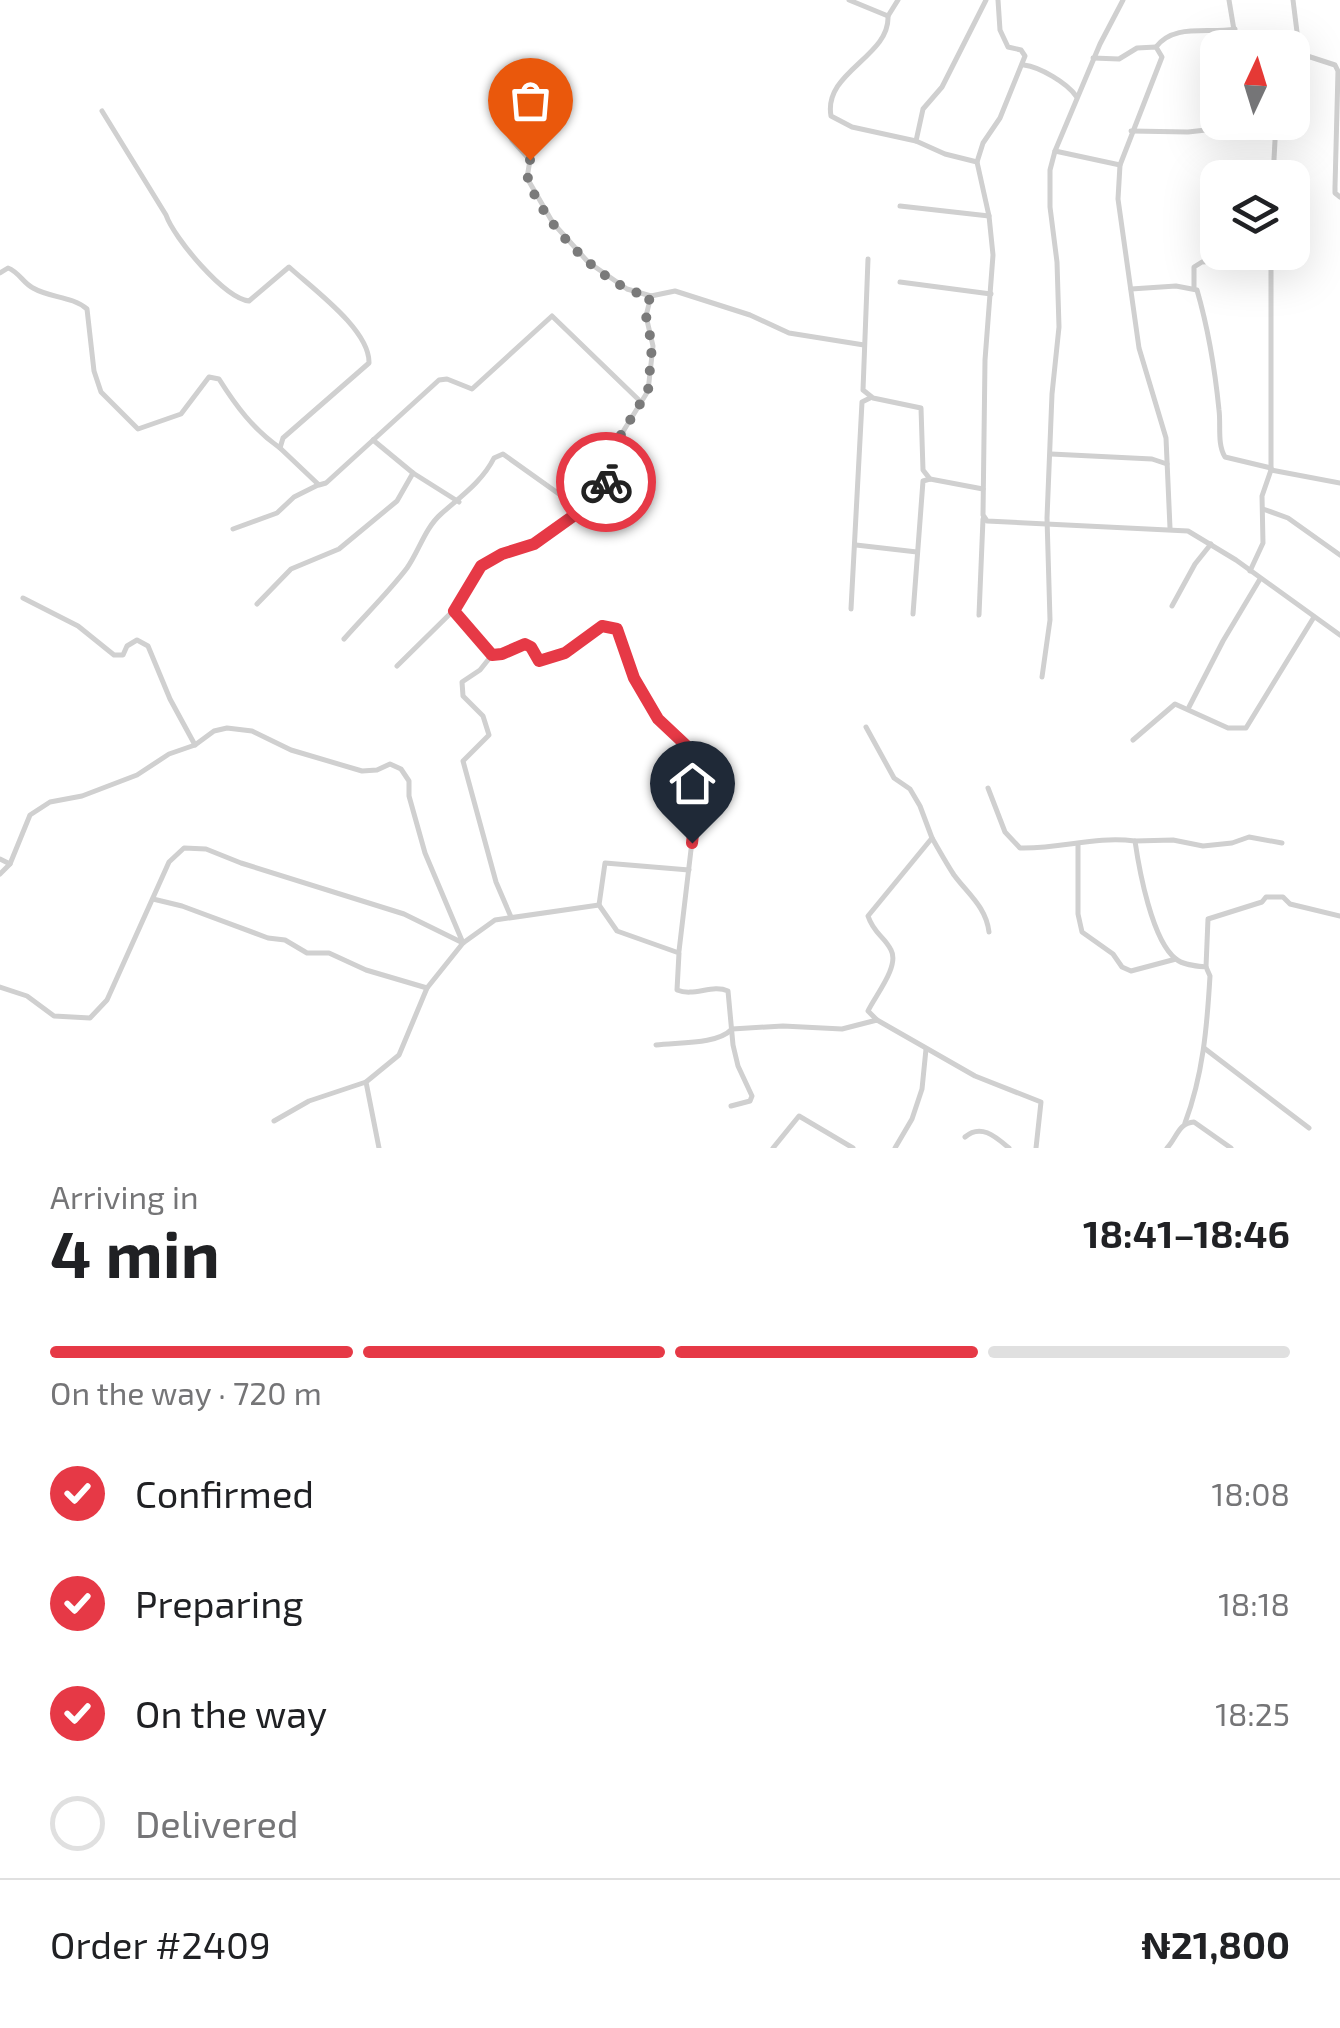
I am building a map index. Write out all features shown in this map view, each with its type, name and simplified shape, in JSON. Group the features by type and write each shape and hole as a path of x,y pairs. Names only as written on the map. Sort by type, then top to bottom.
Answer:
{"street":[{"path":"849,0 888,16"},
{"path":"898,0 888,16 884,35 836,87 829,105 831,116 852,127 916,141 977,162"},
{"path":"916,141 924,109 942,87 986,0"},
{"path":"979,616 993,256 977,162 1026,56 1021,50 1008,47 1003,38 998,0"},
{"path":"1042,677 1050,620 1052,394 1059,327 1050,170 1093,58 1123,0"},
{"path":"1093,58 1119,59 1137,48 1156,47 1177,30 1235,29 1229,0"},
{"path":"1292,0 1296,30"},
{"path":"1156,47 1162,57 1161,65 1120,165 1119,214 1139,348 1166,438 1170,528"},
{"path":"1310,58 1336,65 1338,71 1335,193 1340,197"},
{"path":"1024,65 1033,66 1070,88 1077,97"},
{"path":"102,111 171,230 215,280 238,300 249,301 290,267 357,330 370,350 369,363 283,438 280,448"},
{"path":"497,114 530,160 527,178 553,223 588,262 627,289 650,296 674,291 750,315 789,333 864,345"},
{"path":"1131,132 1200,130"},
{"path":"1055,151 1120,165"},
{"path":"900,206 989,216"},
{"path":"868,259 863,390 872,398"},
{"path":"1200,263 1194,267 1194,287 1211,354 1221,450 1226,457 1340,483"},
{"path":"0,273 8,268 14,270 31,288 79,302 87,309 94,371 101,392 138,429 180,414 209,377 218,379 260,434 319,485"},
{"path":"1250,571 1263,542 1262,496 1271,469 1271,270"},
{"path":"900,282 990,294"},
{"path":"1131,289 1194,287"},
{"path":"397,666 454,611 481,566 502,554 534,544 583,511 603,491 608,456 648,391 652,346 646,316 650,296"},
{"path":"232,529 276,513 294,497 323,486 439,380 447,378 468,389 478,386 552,316 642,403"},
{"path":"851,609 862,402 866,398 921,408 923,470 930,479"},
{"path":"373,440 413,473 459,502"},
{"path":"344,639 403,574 439,515 459,502 472,484 486,474 494,458 503,454 583,511"},
{"path":"1051,454 1152,460 1168,465"},
{"path":"257,604 291,569 339,549 397,501 413,473"},
{"path":"913,614 921,484 930,479 983,489"},
{"path":"1263,509 1288,518 1340,555"},
{"path":"983,515 992,522 1188,531 1340,634"},
{"path":"1172,606 1194,564 1210,544"},
{"path":"856,545 917,552"},
{"path":"1189,708 1260,578"},
{"path":"23,598 78,626 114,655 124,655 127,646 137,640 148,646 194,745"},
{"path":"454,611 492,655"},
{"path":"1133,740 1171,705 1189,708 1228,728 1246,728 1314,617"},
{"path":"511,917 496,882 463,761 489,735 484,716 463,696 462,682 480,670 492,655 525,644 539,661 565,653 602,626 617,629 634,678 658,719 691,750 695,816 677,990 684,994 722,988 728,991 738,1066 752,1096 750,1101 731,1106"},
{"path":"866,727 894,778 910,789 952,872 988,917 989,932"},
{"path":"0,874 10,864 30,816 50,802 82,796 137,775 168,754 227,728 258,733 291,750 362,771 390,764 401,769 409,781 409,796 425,854 462,943"},
{"path":"988,788 1004,832 1020,848 1049,849 1098,838 1173,840 1203,846 1232,844 1248,836 1282,843"},
{"path":"932,838 868,916 872,929 894,956 868,1011 975,1076 1040,1102 1036,1148"},
{"path":"1135,841 1154,922 1176,960"},
{"path":"1078,844 1078,914 1082,932 1114,954 1131,972 1176,960 1206,967"},
{"path":"0,987 27,996 54,1016 90,1018 107,1000 168,862 184,848 206,849 404,914 462,943"},
{"path":"0,859 10,864"},
{"path":"679,953 617,931 599,904 605,863 690,870"},
{"path":"1167,1148 1185,1123 1196,1094 1210,976 1206,967 1208,919 1262,902 1266,897 1283,896 1290,904 1340,916"},
{"path":"153,899 268,938 285,940 307,953 329,954 427,988"},
{"path":"274,1121 309,1102 366,1082 399,1055 427,988 462,943 495,920 599,904"},
{"path":"732,1028 842,1029 878,1020"},
{"path":"656,1045 727,1035 732,1028"},
{"path":"1204,1048 1310,1128"},
{"path":"895,1148 912,1119 922,1090 926,1049"},
{"path":"366,1082 379,1148"},
{"path":"773,1148 799,1116 854,1148"},
{"path":"1185,1123 1194,1122 1231,1148"},
{"path":"965,1137 982,1130 1009,1148"}],"way so far":[{"path":"530,160 527,178 553,223 588,262 627,289 650,296 646,316 652,346 648,391 608,456 606,482"}],"route":[{"path":"606,482 597,499 534,544 502,554 481,566 454,611 492,655 525,644 539,661 565,653 602,626 617,629 634,678 658,719 691,750 695,816 692,843"}]}
